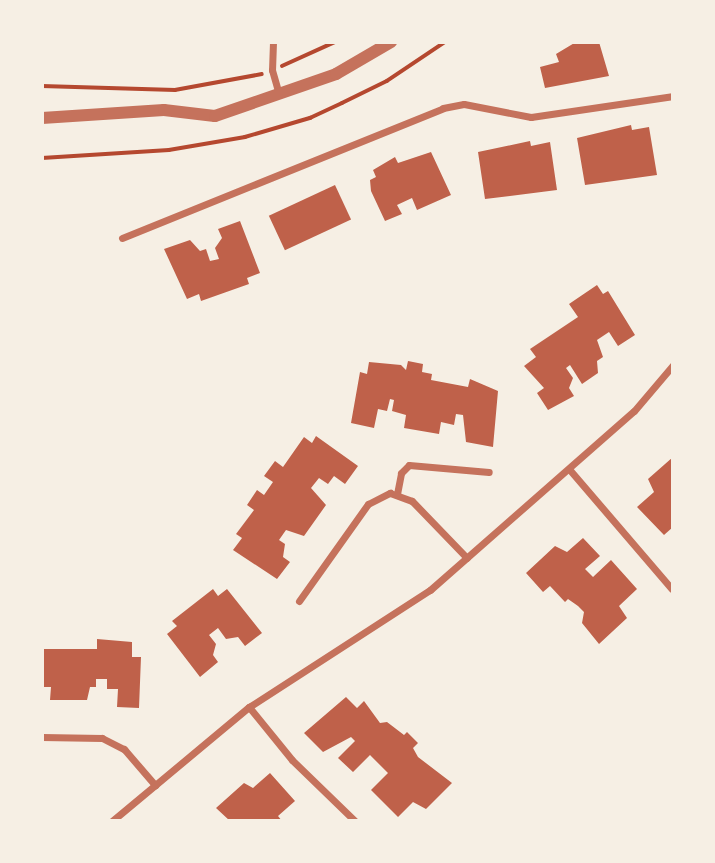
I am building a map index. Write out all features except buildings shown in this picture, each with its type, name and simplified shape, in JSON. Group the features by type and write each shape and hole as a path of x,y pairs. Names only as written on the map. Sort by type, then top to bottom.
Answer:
{"street":[{"path":"272,42 272,70 279,95"},
{"path":"42,118 164,110 215,116 336,74 391,42"},
{"path":"122,238 241,194 443,108 464,104 531,117 673,96"},
{"path":"112,821 249,707 430,590 634,411 673,365"},
{"path":"397,494 401,473 409,465 489,472"},
{"path":"569,469 672,589"},
{"path":"299,601 368,504 378,496 397,494 412,501 467,558"},
{"path":"249,707 292,760 355,821"},
{"path":"42,737 102,738 124,749 155,785"}],"path":[{"path":"42,86 175,90 272,70 335,42"},
{"path":"42,158 169,150 245,137 332,108 387,81 444,42"}]}
